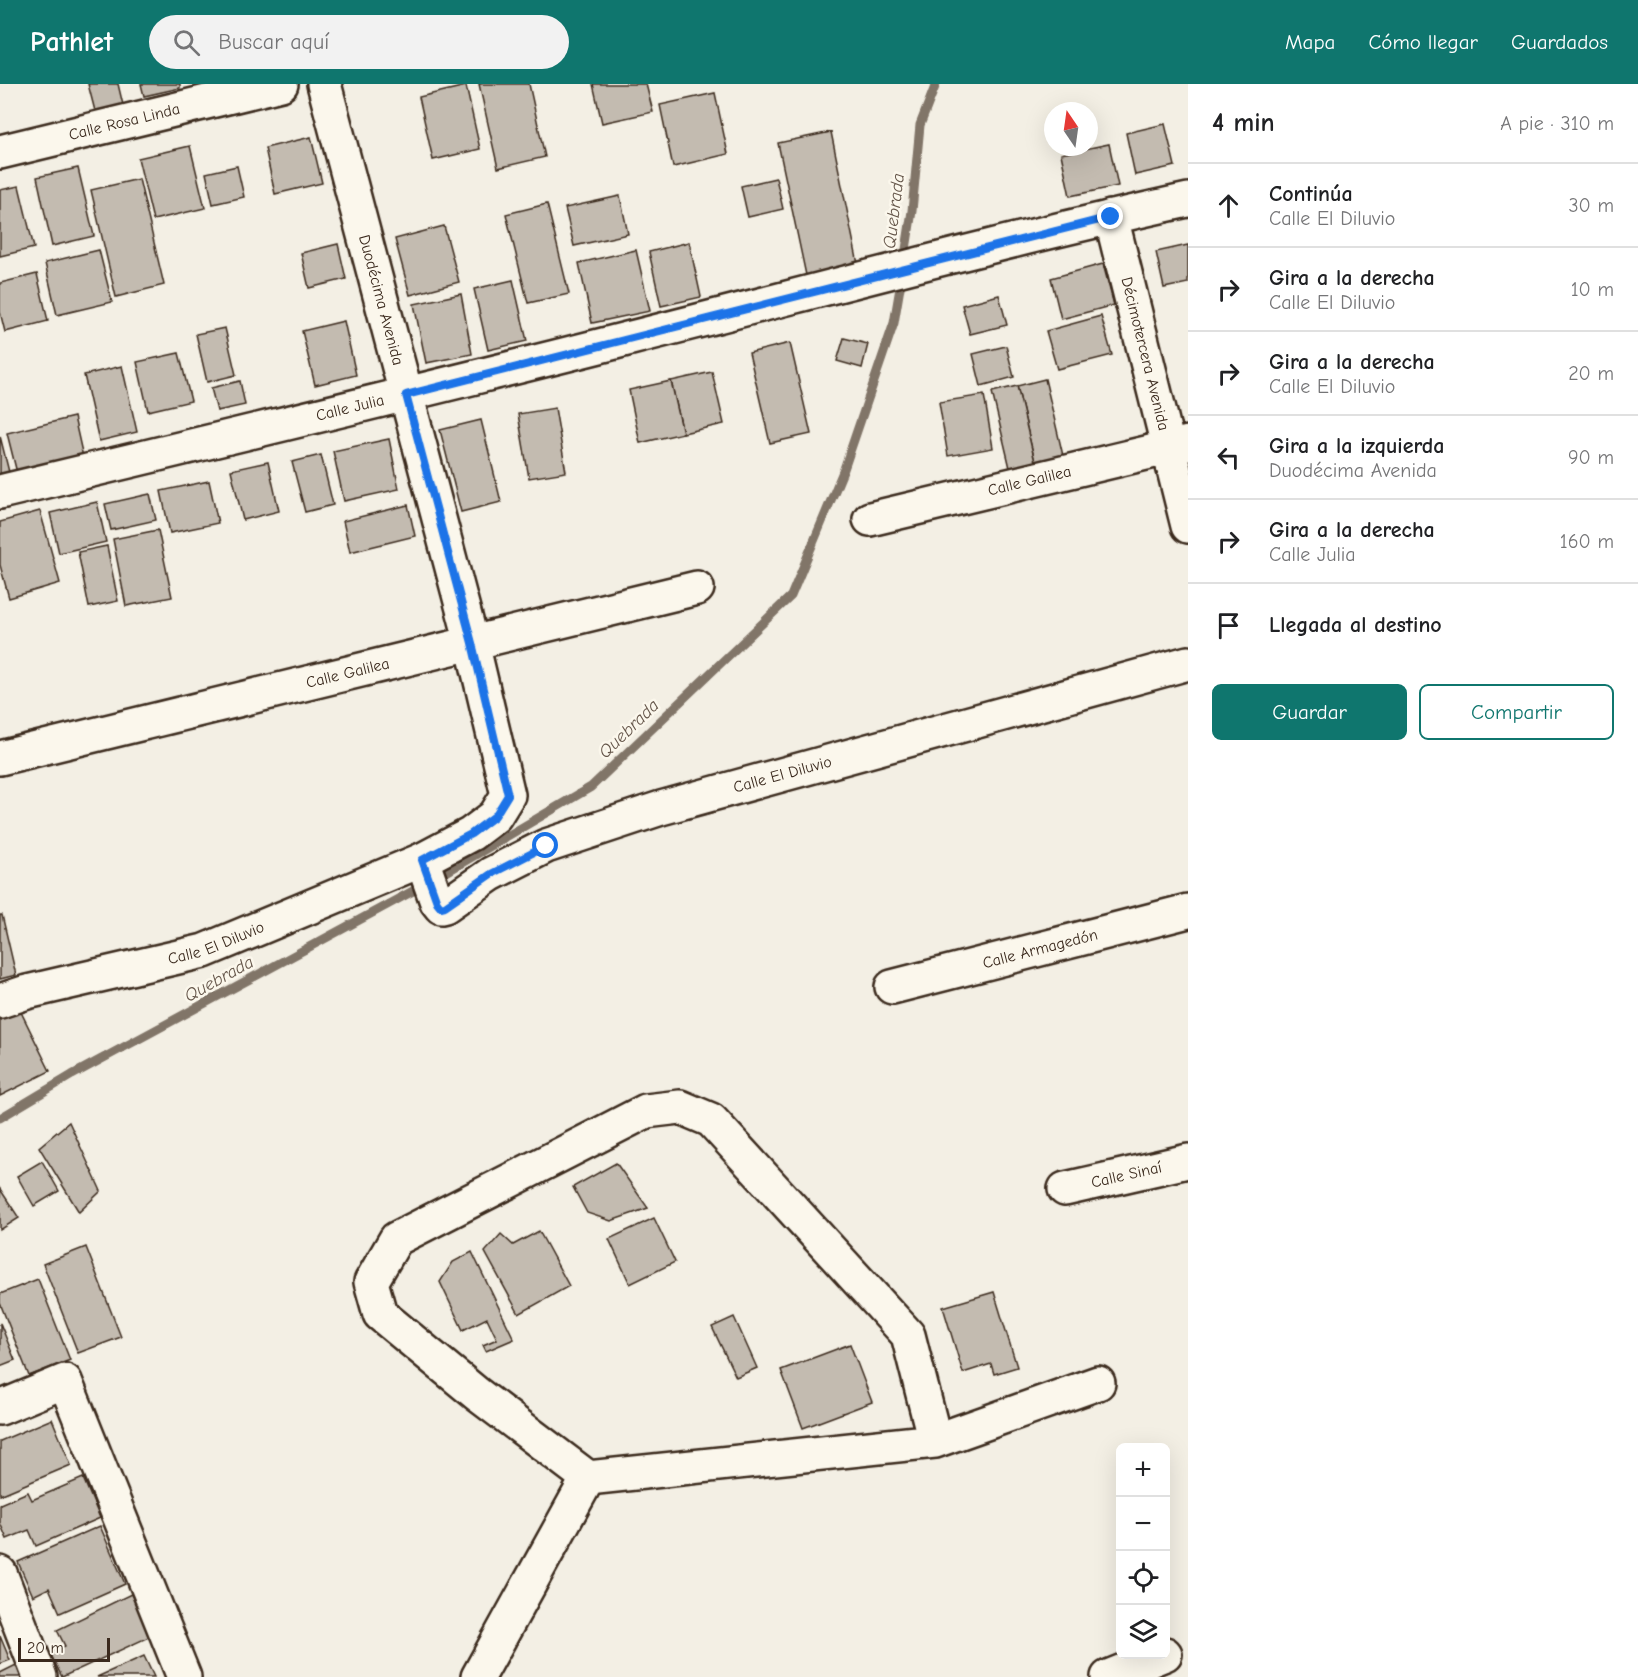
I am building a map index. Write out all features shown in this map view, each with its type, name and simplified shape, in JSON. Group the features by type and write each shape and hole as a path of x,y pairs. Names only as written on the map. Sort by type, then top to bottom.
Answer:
{"street":[{"name":"Calle Rosa Linda","path":"0,152 281,84"},
{"name":"Duodécima Avenida","path":"324,84 472,643 508,795"},
{"name":"Calle Julia","path":"0,492 406,395 921,264 1188,200"},
{"name":"Décimotercera Avenida","path":"1111,217 1178,445 1188,526"},
{"name":"Calle Galilea","path":"870,519 1178,445"},
{"name":"Calle Galilea","path":"0,758 697,588"},
{"name":"Calle El Diluvio","path":"424,866 437,902 441,907 445,906 491,874 546,846 661,808 1188,663"},
{"name":"Calle El Diluvio","path":"0,1001 27,992 204,951 424,866 495,816 508,795"},
{"name":"Calle Armagedón","path":"892,987 1188,911"},
{"path":"935,1441 908,1335 711,1120 680,1107 646,1111 396,1239 371,1282 381,1314 477,1394 588,1478 935,1441 1098,1383"},
{"name":"Calle Sinaí","path":"1065,1189 1188,1161"},
{"path":"0,1408 65,1381 184,1677"},
{"path":"478,1677 588,1478"},
{"path":"0,1573 40,1677"},
{"path":"1170,1652 1188,1645"},
{"path":"1108,1677 1153,1659"}],"building":[{"path":"88,84 118,84 123,105 95,111"},
{"path":"141,84 180,84 180,88 144,96"},
{"path":"479,84 529,84 545,157 498,168"},
{"path":"593,84 646,84 653,112 602,123"},
{"path":"466,86 480,149 433,160 419,97"},
{"path":"715,93 728,154 673,167 660,105"},
{"path":"1165,124 1175,166 1135,175 1126,133"},
{"path":"831,132 859,269 807,280 778,143"},
{"path":"311,137 322,183 275,194 265,148"},
{"path":"1109,144 1118,186 1070,196 1061,156 1098,156 1098,146"},
{"path":"190,146 205,208 153,220 138,158"},
{"path":"237,166 244,197 213,204 206,173"},
{"path":"78,168 94,236 52,246 37,177"},
{"path":"776,178 783,209 748,217 741,186"},
{"path":"139,179 164,285 116,297 91,190"},
{"path":"19,186 34,248 0,256 0,190"},
{"path":"620,196 628,234 574,246 565,208"},
{"path":"547,204 569,294 528,303 506,214"},
{"path":"444,226 459,282 410,295 395,239"},
{"path":"689,242 701,297 661,306 649,252"},
{"path":"338,244 346,279 309,288 301,253"},
{"path":"1188,245 1188,283 1164,288 1156,252"},
{"path":"99,250 112,302 57,315 45,263"},
{"path":"636,250 650,311 592,323 579,263"},
{"path":"1103,264 1114,305 1061,319 1051,278"},
{"path":"37,274 48,321 5,332 0,312 0,283"},
{"path":"513,280 527,341 488,350 474,289"},
{"path":"461,294 472,354 426,363 414,304"},
{"path":"999,295 1007,325 970,334 962,305"},
{"path":"1101,316 1112,355 1057,369 1046,331"},
{"path":"344,321 356,375 315,385 302,331"},
{"path":"225,328 236,375 207,382 196,334"},
{"path":"844,338 868,344 862,368 837,361"},
{"path":"790,343 811,434 770,443 749,353"},
{"path":"1006,346 1014,377 981,386 973,354"},
{"path":"179,353 191,401 148,411 137,362"},
{"path":"122,366 137,432 99,441 84,375"},
{"path":"712,372 724,424 683,433 671,381"},
{"path":"1045,379 1064,460 1036,466 1017,386"},
{"path":"240,381 245,405 217,411 211,388"},
{"path":"671,381 683,433 640,443 629,390"},
{"path":"1017,386 1036,466 1011,472 992,392"},
{"path":"984,395 993,448 948,456 939,402"},
{"path":"555,408 566,472 529,478 518,414"},
{"path":"74,417 83,457 17,473 7,433"},
{"path":"481,420 501,502 461,512 440,430"},
{"path":"0,436 9,472 0,475"},
{"path":"389,439 399,489 344,501 333,451"},
{"path":"321,455 333,505 305,512 292,462"},
{"path":"268,462 279,511 243,520 231,470"},
{"path":"209,481 218,523 170,533 161,491"},
{"path":"150,494 156,520 111,530 105,504"},
{"path":"97,502 106,542 59,553 50,513"},
{"path":"408,505 415,536 350,552 343,521"},
{"path":"40,511 60,583 9,598 0,565 0,522"},
{"path":"158,530 172,597 126,606 113,539"},
{"path":"107,546 118,601 89,607 78,552"},
{"path":"0,915 2,915 16,975 0,979"},
{"path":"19,1008 50,1071 0,1096 0,1018"},
{"path":"69,1122 101,1191 79,1212 39,1147"},
{"path":"42,1161 59,1191 34,1206 17,1176"},
{"path":"616,1163 648,1208 611,1221 587,1213 573,1187"},
{"path":"0,1189 19,1218 0,1230"},
{"path":"654,1218 675,1262 630,1284 609,1239"},
{"path":"539,1231 569,1286 519,1314 485,1252 501,1234 513,1245"},
{"path":"86,1247 121,1337 78,1353 43,1264"},
{"path":"472,1252 514,1339 486,1351 483,1345 497,1339 487,1318 463,1330 440,1282 453,1262"},
{"path":"38,1279 70,1360 29,1376 0,1303 0,1294"},
{"path":"994,1292 1017,1367 994,1374 991,1364 963,1373 943,1307"},
{"path":"734,1317 757,1368 736,1377 712,1327"},
{"path":"0,1323 15,1360 0,1366"},
{"path":"850,1344 872,1402 803,1428 781,1370"},
{"path":"52,1419 71,1465 0,1495 0,1441"},
{"path":"83,1478 100,1518 36,1546 29,1530 7,1539 0,1523 0,1504 28,1492 32,1500"},
{"path":"100,1526 125,1584 60,1613 49,1588 33,1596 18,1562"},
{"path":"131,1594 151,1636 62,1677 50,1653 65,1646 57,1630"},
{"path":"0,1636 10,1660 0,1664"},
{"path":"144,1656 154,1677 97,1677"},
{"path":"16,1665 21,1677 0,1677 0,1673"}],"waterway":[{"name":"Quebrada","path":"904,262 912,211 920,125 936,84"},
{"name":"Quebrada","path":"436,878 591,787 791,596 844,469 894,323 902,276"},
{"name":"Quebrada","path":"0,1118 72,1075 424,885"}],"route":[{"path":"546,846 491,874 441,907 437,902 422,860 471,834 495,816 508,795 472,643 406,395 1111,217"}]}
